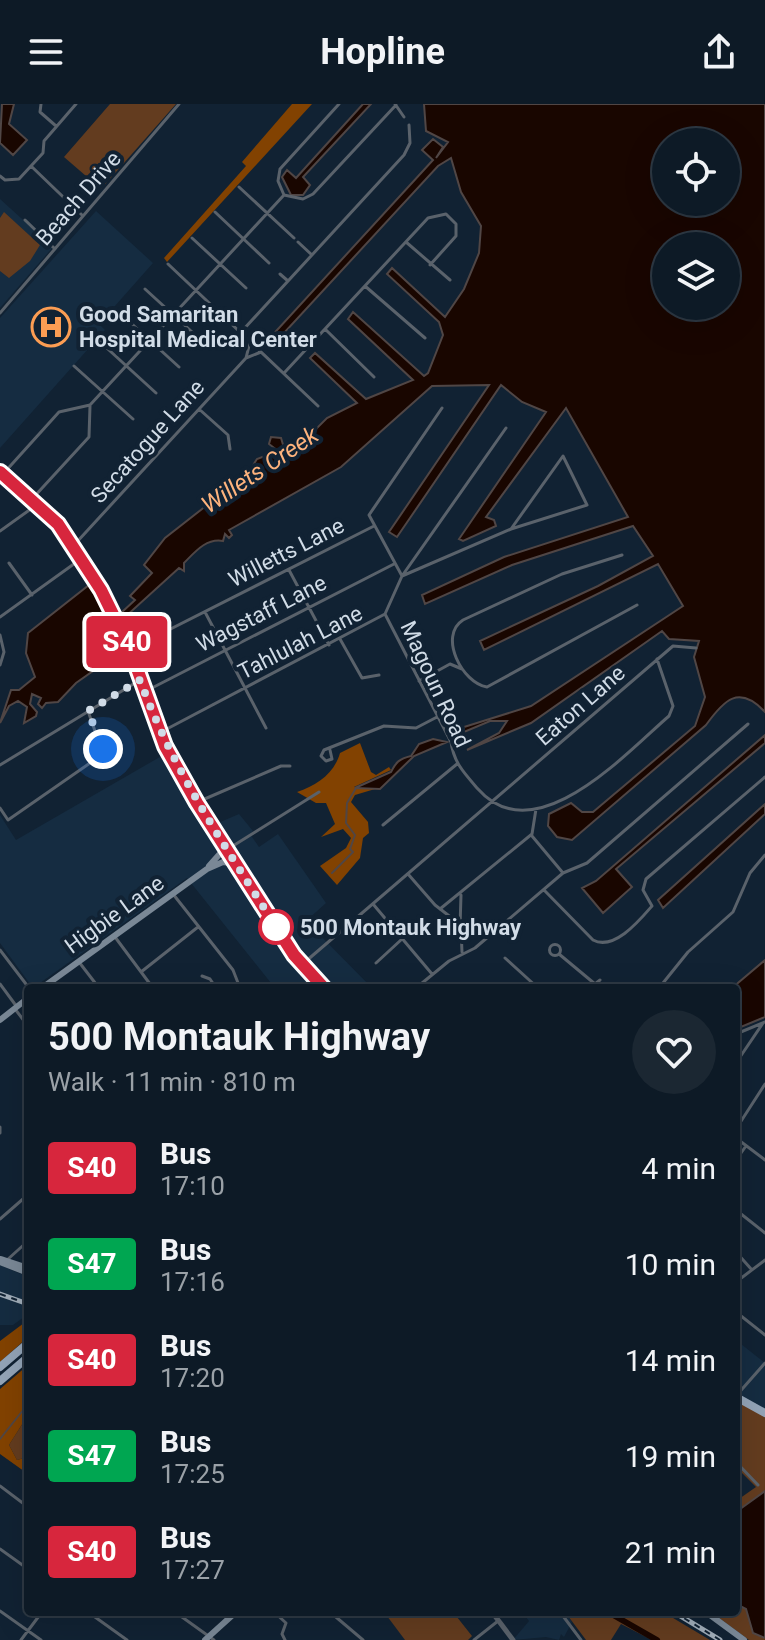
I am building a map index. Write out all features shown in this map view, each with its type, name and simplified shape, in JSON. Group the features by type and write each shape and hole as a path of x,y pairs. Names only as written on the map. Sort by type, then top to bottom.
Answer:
{"main road":[{"path":"1,473 58,524 111,607 130,649 160,733 197,803 302,965 320,984"},
{"path":"223,862 227,850"},
{"name":"Higbie Lane","path":"207,869 217,855 227,850"},
{"path":"217,855 223,862 236,864"},
{"name":"Higbie Lane","path":"50,984 207,869 223,862"},
{"path":"0,1020 24,1001"},
{"path":"3,1261 24,1269"},
{"path":"0,1367 24,1346"},
{"path":"0,1381 24,1360"},
{"path":"740,1398 765,1413"},
{"path":"209,1639 232,1616"},
{"path":"711,1616 744,1640"}],"street":[{"path":"41,104 40,112 56,126"},
{"path":"0,176 5,180 19,179 56,126 76,104"},
{"name":"Beach Drive","path":"0,313 179,104"},
{"path":"284,195 278,181 280,169 339,104"},
{"path":"284,195 303,199 313,194 395,104 404,117"},
{"path":"242,331 404,155 410,143 409,125"},
{"path":"31,166 83,216"},
{"path":"239,187 312,255"},
{"path":"1,473 59,412 90,405 284,195"},
{"path":"215,212 269,263"},
{"path":"285,372 433,215 446,214 452,218 456,236 430,265"},
{"path":"25,220 55,249"},
{"path":"192,238 246,288"},
{"path":"406,242 450,280"},
{"path":"168,264 318,406"},
{"path":"280,274 288,281"},
{"path":"365,286 425,338"},
{"path":"145,289 203,342"},
{"path":"121,314 179,367"},
{"path":"325,329 374,377"},
{"path":"98,340 156,393"},
{"name":"Secatogue Lane","path":"246,358 250,341"},
{"name":"Secatogue Lane","path":"72,547 246,358 261,352"},
{"path":"74,366 133,419"},
{"path":"0,531 35,501 89,437 90,405"},
{"name":"Willetts Lane","path":"130,649 374,526 369,515 442,408"},
{"path":"199,409 228,435 230,449"},
{"name":"Tahlulah Lane","path":"160,733 385,614 402,576 506,428"},
{"path":"374,526 402,576 511,529 587,505 563,456 511,529"},
{"path":"622,555 562,574 463,620 451,635 455,652 464,670 479,686 493,685 637,605"},
{"path":"0,617 81,560"},
{"path":"9,563 32,595"},
{"name":"Wagstaff Lane","path":"145,692 394,564"},
{"path":"288,569 329,645"},
{"path":"205,612 266,728"},
{"name":"Magoun Road","path":"385,614 451,742 457,764 490,803"},
{"path":"0,635 4,652 0,665"},
{"path":"340,639 362,678 379,675"},
{"name":"Eaton Lane","path":"302,965 673,646 696,648"},
{"path":"419,681 450,664 455,652"},
{"path":"490,803 536,809 577,794 669,716 673,706 657,659"},
{"path":"450,664 464,670"},
{"path":"1,762 140,680"},
{"path":"0,808 8,820 103,754 88,711"},
{"path":"330,750 384,726 416,728 437,717"},
{"path":"421,984 462,952 475,948 563,873 587,863 748,724"},
{"path":"383,825 457,764"},
{"path":"197,803 281,766 290,766"},
{"path":"544,890 593,940 600,944 614,940 652,906 643,890 646,879 765,777"},
{"path":"227,850 319,792"},
{"path":"440,909 461,895 530,835 536,809"},
{"path":"530,835 563,873"},
{"path":"662,984 688,952 733,912 750,873 765,855"},
{"path":"408,874 460,927"},
{"path":"173,894 233,970 238,984"},
{"path":"461,895 462,952"},
{"path":"372,904 432,974"},
{"path":"141,972 199,926"},
{"path":"115,937 150,984"},
{"path":"376,963 402,939"},
{"path":"0,950 26,984"},
{"path":"559,954 595,984 600,980"},
{"path":"505,958 534,984"},
{"path":"79,962 96,984"},
{"path":"202,976 213,984"},
{"path":"0,984 24,1020"},
{"path":"740,1032 764,1023"},
{"path":"740,1057 764,1023"},
{"path":"740,1123 765,1084"},
{"path":"740,1141 765,1160"},
{"path":"740,1154 746,1146"},
{"path":"0,1219 23,1199"},
{"path":"740,1213 765,1233"},
{"path":"3,1261 24,1244"},
{"path":"740,1256 752,1270"},
{"path":"740,1279 765,1260"},
{"path":"740,1315 765,1335"},
{"path":"740,1391 765,1363"},
{"path":"740,1466 758,1485"},
{"path":"0,1486 24,1504"},
{"path":"0,1549 24,1566"},
{"path":"0,1611 41,1640"},
{"path":"21,1640 39,1616"},
{"path":"94,1616 127,1640"},
{"path":"180,1616 209,1639"},
{"path":"278,1616 286,1623 282,1634 285,1640"},
{"path":"335,1616 363,1640"},
{"path":"495,1616 513,1640"},
{"path":"563,1616 581,1640"},
{"path":"474,1640 498,1621"}],"shaded area":[{"path":"110,104 176,104 101,189 64,157"},
{"path":"292,104 312,104 167,262 164,258 246,166 242,162"},
{"path":"0,199 53,247 0,308"},
{"name":"Good Samaritan Hospital Medical Center","path":"96,211 153,263 99,324 105,330 0,448 0,318"},
{"path":"4,212 40,245 30,261 9,278 0,271 0,218"},
{"path":"360,743 371,772 376,775 389,767 391,770 354,787 375,789 355,795 351,802 368,822 369,833 363,838 360,858 337,885 320,866 346,848 351,838 343,829 321,837 335,824 326,803 316,803 297,792 324,778 334,767 340,753"},
{"path":"165,754 200,819 210,812 218,823 239,814 253,831 250,834 259,847 278,834 326,903 306,921 368,984 272,984 187,878 39,984 30,984 0,943 0,815 16,840"},
{"path":"0,1265 24,1275 24,1317 13,1325 0,1325"},
{"path":"24,1323 24,1341 0,1362 0,1341"},
{"path":"740,1343 765,1363 765,1416 740,1402"},
{"path":"24,1368 24,1421 9,1445 17,1460 24,1458 24,1471 0,1454 0,1389"},
{"path":"740,1402 765,1416 765,1640 749,1640 716,1616 740,1616 740,1498 756,1487 740,1471"},
{"path":"24,1421 24,1458 17,1460 9,1445"},
{"path":"387,1616 456,1616 472,1636 468,1640 405,1640"},
{"path":"525,1616 568,1616 572,1622 559,1640 546,1637 513,1640 529,1621"},
{"path":"568,1616 670,1616 710,1640 652,1640 621,1624 611,1640 586,1640"}],"water":[{"path":"2,104 14,104 9,124 27,140 13,155 0,143"},
{"path":"363,104 371,104 303,177 310,185 303,195 291,195 282,177 287,170 296,178"},
{"name":"Willets Creek","path":"424,104 765,104 765,712 747,699 732,699 572,840 557,837 548,826 549,814 571,803 582,812 593,812 695,726 705,697 694,657 699,641 669,639 662,631 531,723 467,750 499,733 507,721 490,721 464,732 464,727 531,706 683,606 658,564 484,650 480,641 598,586 653,556 633,526 512,565 425,604 422,595 504,557 628,517 566,408 486,517 494,520 496,526 463,541 459,539 546,412 522,402 501,385 397,537 389,532 489,385 432,386 341,467 229,530 232,535 229,538 225,534 223,541 201,547 184,563 184,571 179,568 124,618 121,613 135,600 130,596 152,573 144,565 165,538 248,473 257,459 278,451 269,444 271,437 281,438 284,448 305,440 327,418 357,403 310,358 315,353 366,399 413,380 348,319 353,312 424,376 428,373 443,335 439,322 387,274 392,268 445,317 464,289 479,253 481,226 461,192 451,158 438,166 272,346 267,341 433,160 422,150 433,139 443,147 436,158 448,142 426,131"},
{"path":"89,585 109,613 121,642 110,659 76,683 58,702 46,703 42,708 38,704 41,698 32,694 30,704 37,712 36,716 24,723 27,707 18,701 9,706 0,723 11,690 19,690 35,677 26,653 28,633"},
{"path":"765,735 765,743 616,869 632,887 603,913 582,888 596,881"},
{"path":"433,739 447,742 414,756 380,789 355,788 391,772 398,761 411,756 419,744"},
{"path":"765,804 765,814 663,908 658,900"},
{"path":"765,960 765,1017 740,1027 740,984 737,984"},
{"path":"765,1491 765,1638 753,1633 746,1609 740,1606 740,1509"}],"waterway":[{"path":"332,873 353,852 350,849 355,835 346,823 347,803 356,788"},
{"path":"0,1439 24,1409"},
{"path":"615,1616 657,1640"}],"railway":[{"path":"0,1294 24,1303"},
{"path":"681,1616 720,1640"}],"bus line":[{"name":"S40","path":"0,472 58,524 101,590 116,615 130,649 165,746 197,803 294,955 320,984"}],"place":[{"name":"Good Samaritan Hospital Medical Center","path":"51,327"},
{"name":"500 Montauk Highway","path":"276,927"}],"route":[{"path":"103,749 88,711 140,680 166,748 276,927"}]}
